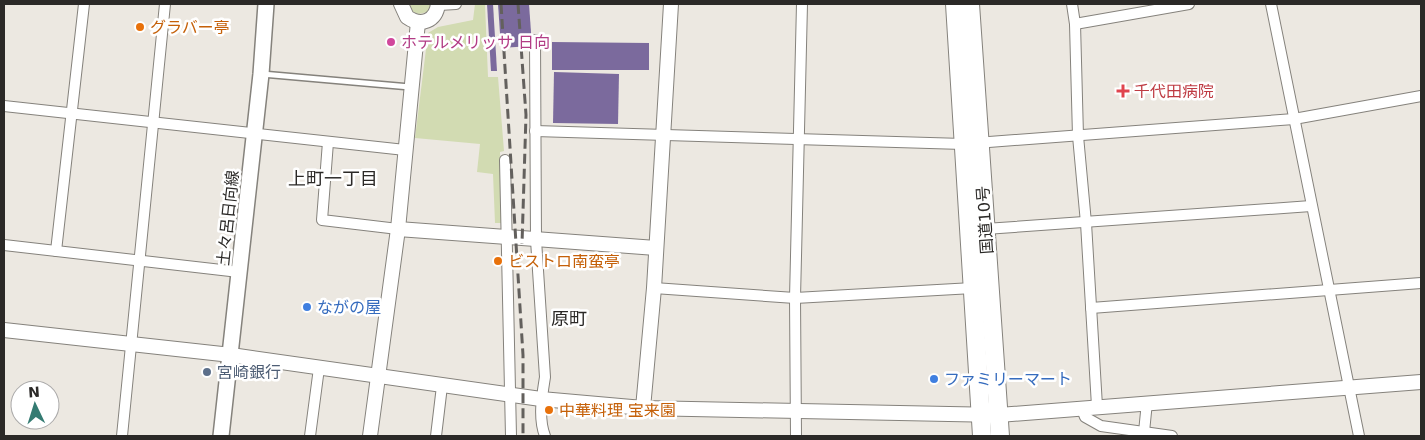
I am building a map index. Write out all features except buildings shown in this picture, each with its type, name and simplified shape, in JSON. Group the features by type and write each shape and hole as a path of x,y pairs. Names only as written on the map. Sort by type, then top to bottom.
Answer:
{"highway":[{"name":"国道10号","path":"955,4 971,144 985,230 1000,436"},
{"name":"国道10号","path":"970,4 973,288 982,436"}],"main road":[{"name":"土々呂日向線","path":"221,436 261,74 266,4"}],"street":[{"path":"56,251 84,4"},
{"path":"122,436 165,4"},
{"path":"401,4 407,17 418,22 429,20 434,16 439,4 456,4"},
{"path":"643,408 654,288 671,4"},
{"path":"796,436 795,298 802,4"},
{"path":"1072,4 1075,24 1078,136 1092,308 1097,406"},
{"path":"1075,24 1189,4"},
{"path":"1271,4 1347,387 1359,436"},
{"path":"370,436 398,229 418,22"},
{"path":"535,40 536,240 545,377 541,399 540,433"},
{"path":"535,131 971,144 1294,119 1421,96"},
{"path":"4,106 405,150"},
{"path":"328,142 322,220 398,229 656,248"},
{"path":"505,160 511,436"},
{"path":"985,230 1311,206"},
{"path":"4,245 240,272"},
{"path":"1092,308 1421,283"},
{"path":"654,288 795,298 973,288"},
{"path":"4,330 230,355 541,399 643,408 999,415 1081,407 1421,382"},
{"path":"310,436 320,368"},
{"path":"436,436 442,386"},
{"path":"1144,432 1147,402"},
{"path":"1081,407 1086,417 1101,426 1172,436"}],"lane":[{"path":"261,74 411,88"}],"green space":[{"path":"409,4 431,4 427,12 419,14 413,12"},
{"path":"475,4 485,4 488,77 498,77 504,151 500,152 501,223 495,223 493,174 477,172 480,144 415,138 428,33 438,27 473,20"}],"railway":[{"path":"501,4 523,355 523,436"},
{"path":"518,4 526,115 522,244"}],"place":[{"name":"グラバー亭","path":"140,27"},
{"name":"ホテルメリッサ 日向","path":"391,42"},
{"name":"千代田病院","path":"1123,91"},
{"name":"ビストロ南蛮亭","path":"498,261"},
{"name":"ながの屋","path":"307,307"},
{"name":"宮崎銀行","path":"207,372"},
{"name":"ファミリーマート","path":"934,379"},
{"name":"中華料理 宝来園","path":"549,410"}],"district":[{"name":"上町一丁目","path":"333,178"},
{"name":"原町","path":"569,318"}]}
